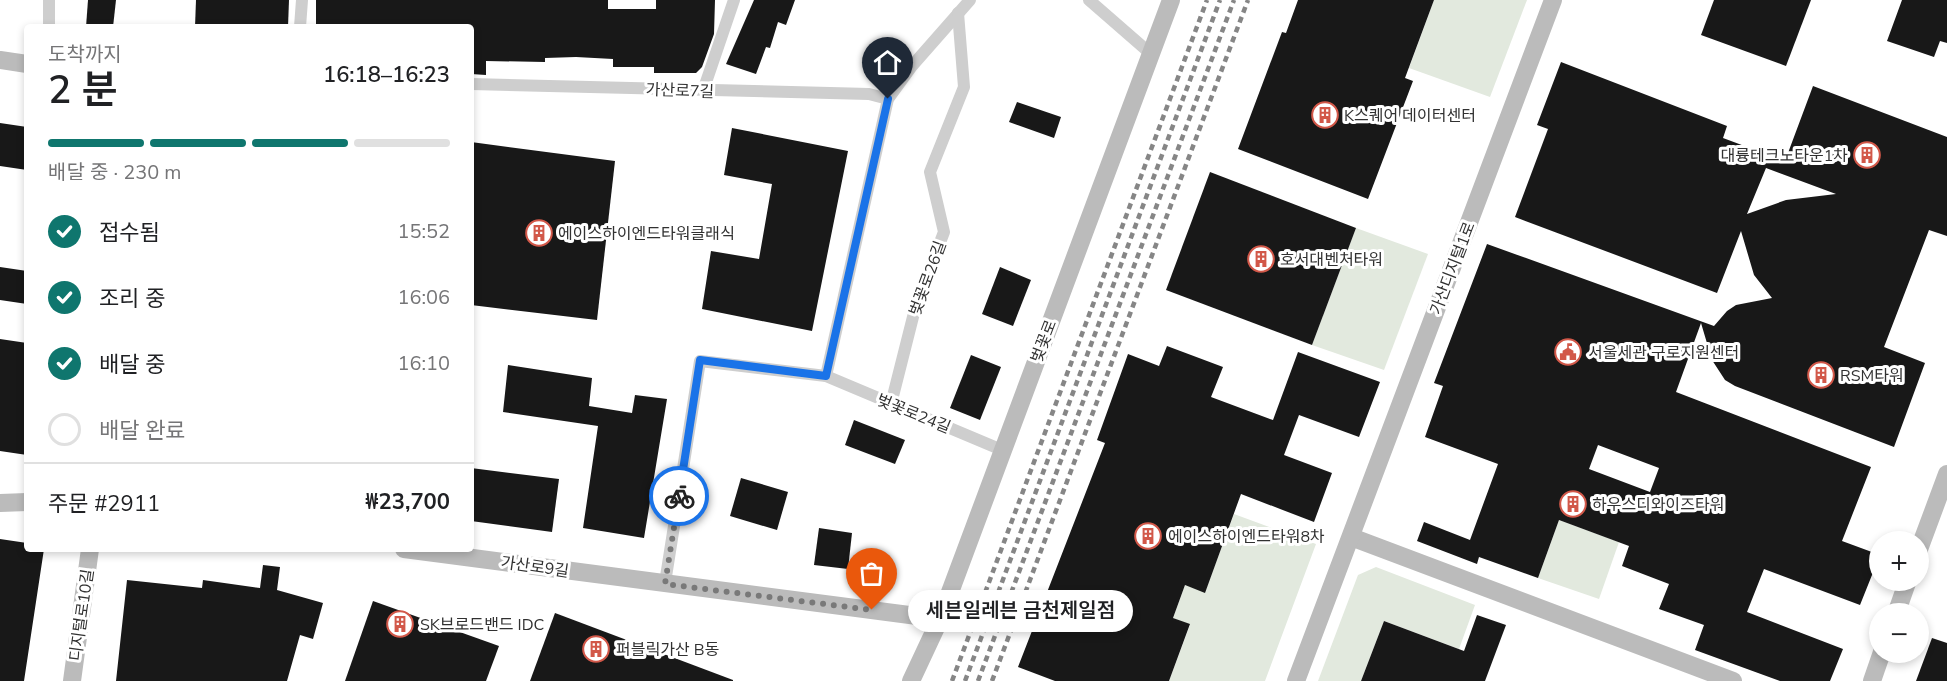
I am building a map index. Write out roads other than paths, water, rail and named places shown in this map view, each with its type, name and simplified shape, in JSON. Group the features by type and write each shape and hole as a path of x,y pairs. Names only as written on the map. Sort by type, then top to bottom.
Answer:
{"street":[{"path":"49,0 49,24"},
{"path":"300,24 302,0"},
{"path":"703,91 734,0"},
{"path":"826,376 888,99 912,66 970,0"},
{"path":"1089,0 1151,54"},
{"name":"벚꽃로","path":"911,681 940,620 1171,0"},
{"name":"가산디지털1로","path":"1296,681 1553,0"},
{"name":"벚꽃로26길","path":"891,404 916,305 944,232 930,172 964,87 958,13"},
{"path":"0,60 24,64"},
{"name":"가산로7길","path":"474,84 869,94 888,99"},
{"name":"벚꽃로24길","path":"665,584 700,360 826,376 1002,450"},
{"path":"1926,531 1947,474"},
{"path":"0,503 24,502"},
{"path":"1351,537 1733,681"},
{"name":"디지털로10길","path":"72,681 90,552"},
{"name":"가산로9길","path":"426,552 940,620"},
{"path":"1872,681 1878,663"}],"railway":[{"path":"952,681 1207,0"},
{"path":"965,681 1220,0"},
{"path":"978,681 1234,0"},
{"path":"992,681 1248,0"}],"place":[{"name":"K스퀘어 데이터센터","path":"1325,115"},
{"name":"대륭테크노타운1차","path":"1867,155"},
{"name":"에이스하이엔드타워클래식","path":"539,233"},
{"name":"호서대벤처타워","path":"1261,259"},
{"name":"서울세관 구로지원센터","path":"1568,352"},
{"name":"RSM타워","path":"1821,375"},
{"name":"하우스디와이즈타워","path":"1573,504"},
{"name":"에이스하이엔드타워8차","path":"1148,536"},
{"name":"세븐일레븐 금천제일점","path":"872,610"},
{"name":"SK브로드밴드 IDC","path":"400,624"},
{"name":"퍼블릭가산 B동","path":"596,649"}]}
